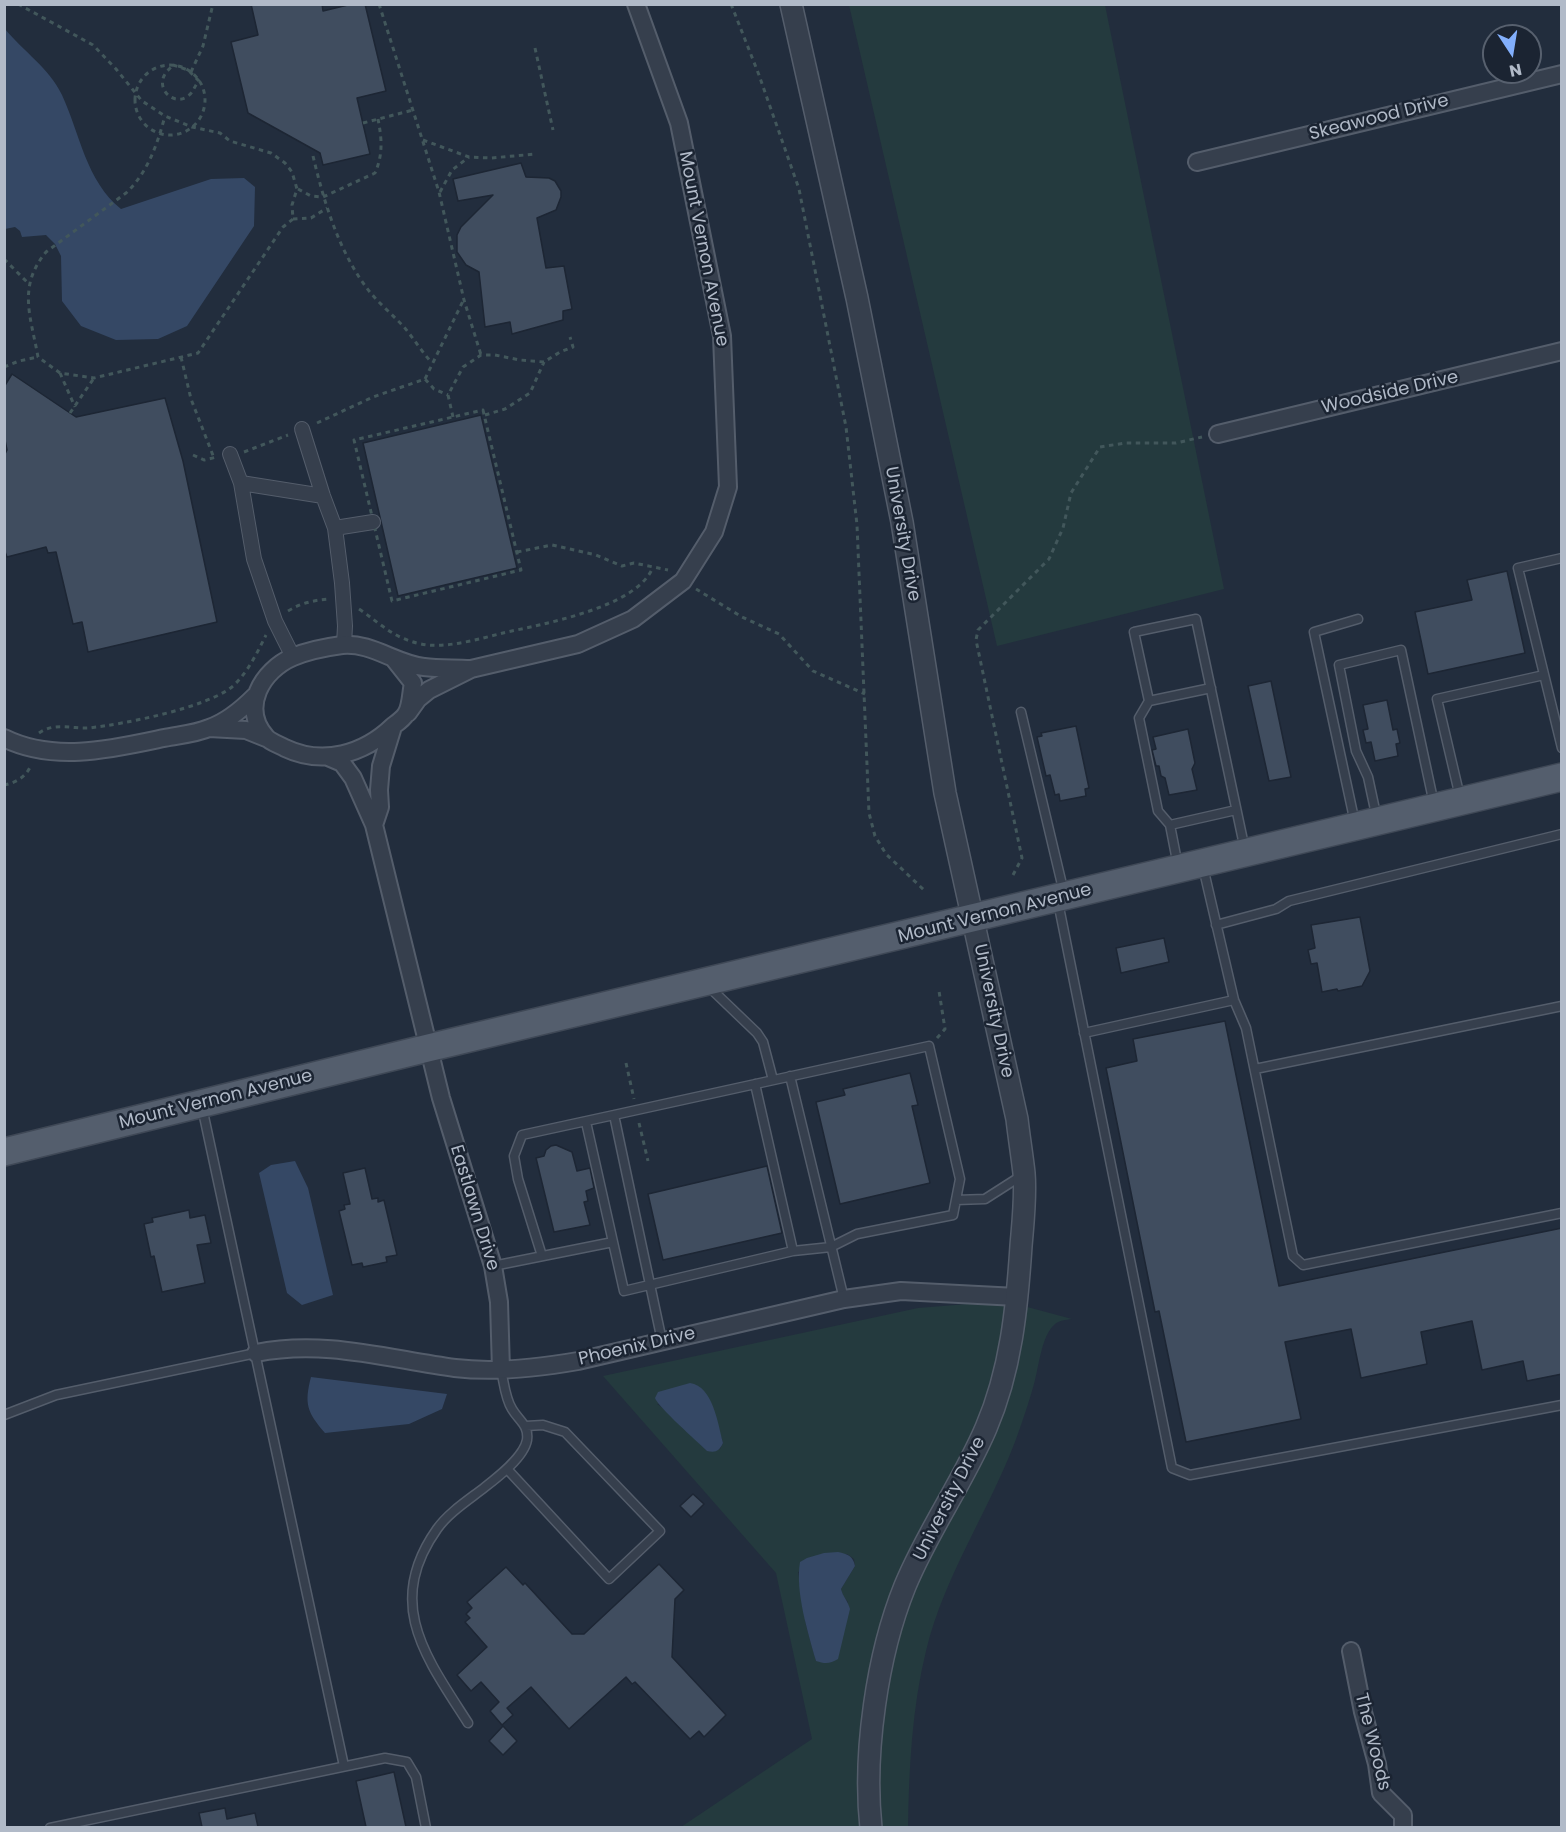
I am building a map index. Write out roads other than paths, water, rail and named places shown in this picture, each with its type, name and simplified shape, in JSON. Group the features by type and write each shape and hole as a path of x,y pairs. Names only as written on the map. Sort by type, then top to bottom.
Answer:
{"main road":[{"name":"Mount Vernon Avenue","path":"4,1152 428,1048 1562,777"}],"street":[{"name":"Mount Vernon Avenue","path":"4,738 19,745 59,752 105,751 209,728 246,730 300,755 328,757 356,752 379,740 429,690 471,669 579,644 633,619 683,581 714,532 728,487 722,336 678,123 636,4"},
{"name":"University Drive","path":"791,4 857,298 902,522 945,793 1017,1119 1024,1174 1025,1202 1017,1297 1012,1338 999,1390 986,1428 905,1585 888,1637 875,1700 871,1827"},
{"name":"Skeawood Drive","path":"1197,162 1562,74"},
{"name":"Woodside Drive","path":"1218,434 1562,351"},
{"path":"302,429 335,528 342,583 344,645"},
{"path":"230,454 241,483 254,559 275,621 293,657"},
{"path":"241,483 323,496"},
{"path":"335,528 373,522"},
{"name":"Mount Vernon Avenue","path":"209,728 242,710 255,696 266,676 293,657 344,645 368,647 394,659 425,667 471,669"},
{"name":"Mount Vernon Avenue","path":"394,659 413,683 408,713"},
{"path":"255,696 255,718 266,738"},
{"path":"374,825 380,807 381,766 393,726"},
{"path":"328,757 342,763 353,778 374,825 428,1048"},
{"name":"Eastlawn Drive","path":"428,1048 441,1098 493,1266 499,1302 501,1370"},
{"name":"Phoenix Drive","path":"256,1353 281,1348 357,1351 457,1368 534,1369 578,1362 844,1299 901,1291 1017,1297"},
{"name":"The Woods","path":"1351,1651 1382,1793 1403,1815 1403,1827"}],"lane":[{"path":"1562,558 1518,568 1562,748"},
{"path":"1246,853 1196,619 1134,632 1149,701 1139,718 1158,811 1170,825 1216,925 1234,1000 1246,1028 1293,1256 1303,1265 1562,1213"},
{"path":"1358,619 1314,632 1367,824"},
{"path":"1367,824 1368,777 1356,751 1340,664 1401,650 1435,808"},
{"path":"1461,801 1437,699 1544,675"},
{"path":"1149,701 1211,688"},
{"path":"1021,712 1061,898 1084,1033 1172,1468 1190,1475 1562,1405"},
{"path":"1170,825 1236,810"},
{"path":"1216,925 1276,909 1289,901 1562,834"},
{"path":"705,983 757,1033 763,1042 773,1080"},
{"path":"1084,1033 1234,1000"},
{"path":"1255,1070 1562,1006"},
{"path":"543,1256 518,1179 514,1156 522,1135 929,1046 960,1179 953,1215 857,1234 831,1247 793,1251 624,1291 586,1122"},
{"path":"790,1076 844,1299"},
{"path":"755,1084 793,1251"},
{"path":"202,1104 344,1766"},
{"path":"614,1115 662,1341"},
{"path":"956,1200 985,1199 1024,1174"},
{"path":"493,1266 613,1242"},
{"path":"4,1415 56,1395 256,1353"},
{"path":"468,1724 434,1669 417,1632 412,1612 412,1586 420,1560 438,1528 464,1503 508,1470 527,1442 526,1426 512,1409 501,1370"},
{"path":"508,1470 609,1579 660,1531 565,1432 543,1425 526,1426"},
{"path":"50,1827 385,1758 407,1762 416,1777 426,1827"}],"water":[{"path":"5,29 57,85 92,171 109,198 121,209 211,179 244,178 255,187 254,226 187,326 158,339 116,340 81,326 62,301 61,256 55,244 46,235 22,237 20,231 15,227 5,229"},
{"path":"295,1161 308,1188 333,1295 302,1305 287,1293 259,1173 271,1165"},
{"path":"311,1377 447,1394 442,1409 409,1424 325,1433 314,1419 309,1407 308,1394"},
{"path":"690,1383 704,1391 713,1407 723,1443 717,1451 707,1451 670,1416 655,1398 658,1392"},
{"path":"838,1552 849,1556 855,1566 841,1589 850,1609 838,1659 830,1663 822,1663 816,1661 803,1612 799,1586 800,1562 824,1553"}]}
